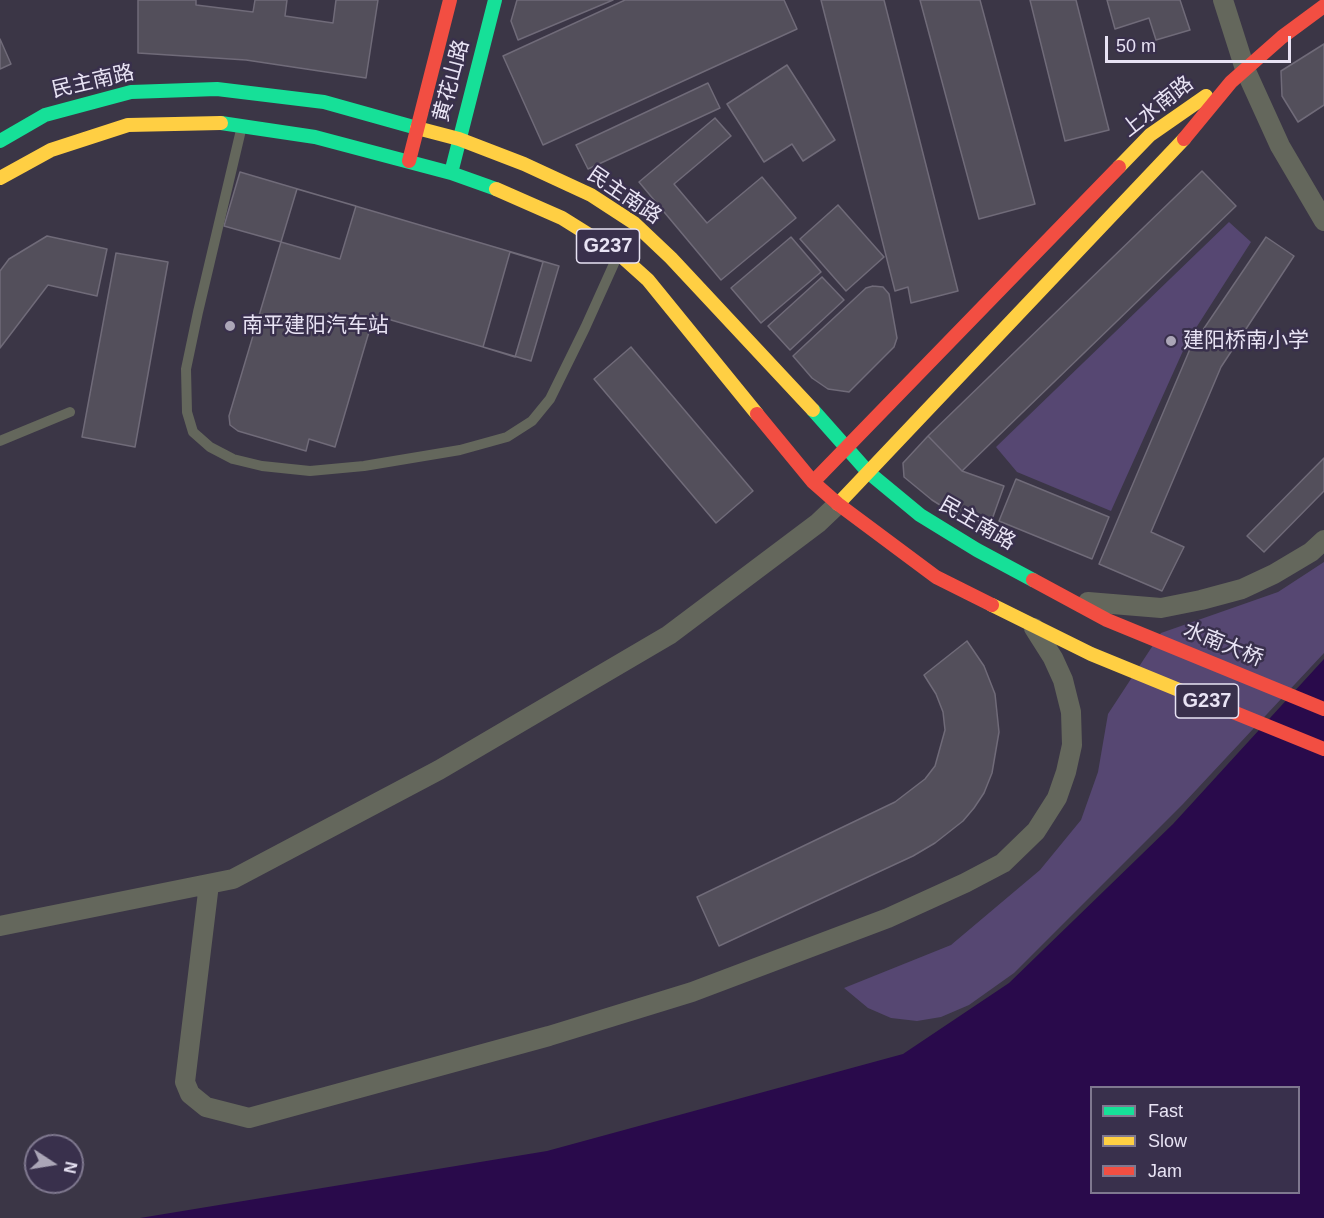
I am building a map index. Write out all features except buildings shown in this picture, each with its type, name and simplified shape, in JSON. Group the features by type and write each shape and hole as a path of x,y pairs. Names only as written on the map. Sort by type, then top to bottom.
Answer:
{"main road":[{"name":"黄花山路","path":"410,160 450,0"},
{"name":"黄花山路","path":"451,173 495,0"},
{"path":"1245,69 1322,7"},
{"name":"上水南路","path":"813,482 1150,135 1245,69"},
{"name":"上水南路","path":"838,504 1171,155 1231,82 1245,69"},
{"name":"民主南路","path":"0,141 45,115 131,92 207,89 324,102 459,139 557,178 591,195 634,223 671,258 868,472 920,515 977,550 1107,620"},
{"name":"G237","path":"0,178 51,150 128,125 216,122 315,137 410,160 509,194 562,218 618,254 648,280 813,482 838,504 936,577 1091,654 1324,749"},
{"name":"水南大桥","path":"1107,620 1324,709"}],"street":[{"path":"1222,0 1245,69 1280,146 1324,221"},
{"path":"0,926 233,879 429,775 669,635 818,523 838,504"},
{"path":"1068,599 1161,608 1201,600 1242,589 1274,574 1311,552 1324,540"},
{"path":"209,884 185,1082 190,1094 206,1107 249,1118 549,1036 692,992 888,918 965,883 1003,863 1036,831 1057,798 1072,745 1071,712 1063,680 1053,658 1031,624"}],"lane":[{"path":"242,126 186,369 187,412 193,432 210,447 232,459 262,466 310,471 364,466 460,450 507,437 532,421 550,399 618,254"},
{"path":"0,441 70,412"}],"shaded area":[{"path":"1229,222 1251,242 1187,342 1111,511 1017,472 996,447"},
{"path":"1324,562 1324,653 1183,804 1014,973 969,1005 941,1017 917,1021 891,1018 868,1008 844,988 951,945 1040,870 1081,820 1098,772 1108,714 1161,633 1278,592"},
{"path":"1324,659 1324,1218 140,1218 547,1151 903,1054 1009,983 1173,824"}],"traffic: fast":[{"path":"451,173 495,0"},
{"path":"0,141 45,115 131,92 217,89 324,102 417,128"},
{"path":"221,123 315,137 451,173 496,189"},
{"path":"813,410 868,472 920,515 977,550 1033,580"}],"traffic: slow":[{"path":"1119,167 1150,135 1206,96"},
{"path":"0,178 51,150 128,125 221,123"},
{"path":"417,128 459,139 524,164 591,195 634,223 671,258 813,410"},
{"path":"838,504 1184,139"},
{"path":"496,189 562,218 618,253 648,280 757,414"},
{"path":"992,605 1091,654 1201,699"}],"traffic: jam":[{"path":"409,161 450,0"},
{"path":"1184,139 1231,82 1282,37 1324,6"},
{"path":"813,482 1119,167"},
{"path":"757,414 813,482 838,504 936,577 992,605"},
{"path":"1033,580 1107,620 1324,709"},
{"path":"1201,699 1324,749"}],"place":[{"name":"南平建阳汽车站","path":"230,326"},
{"name":"建阳桥南小学","path":"1171,341"}]}
